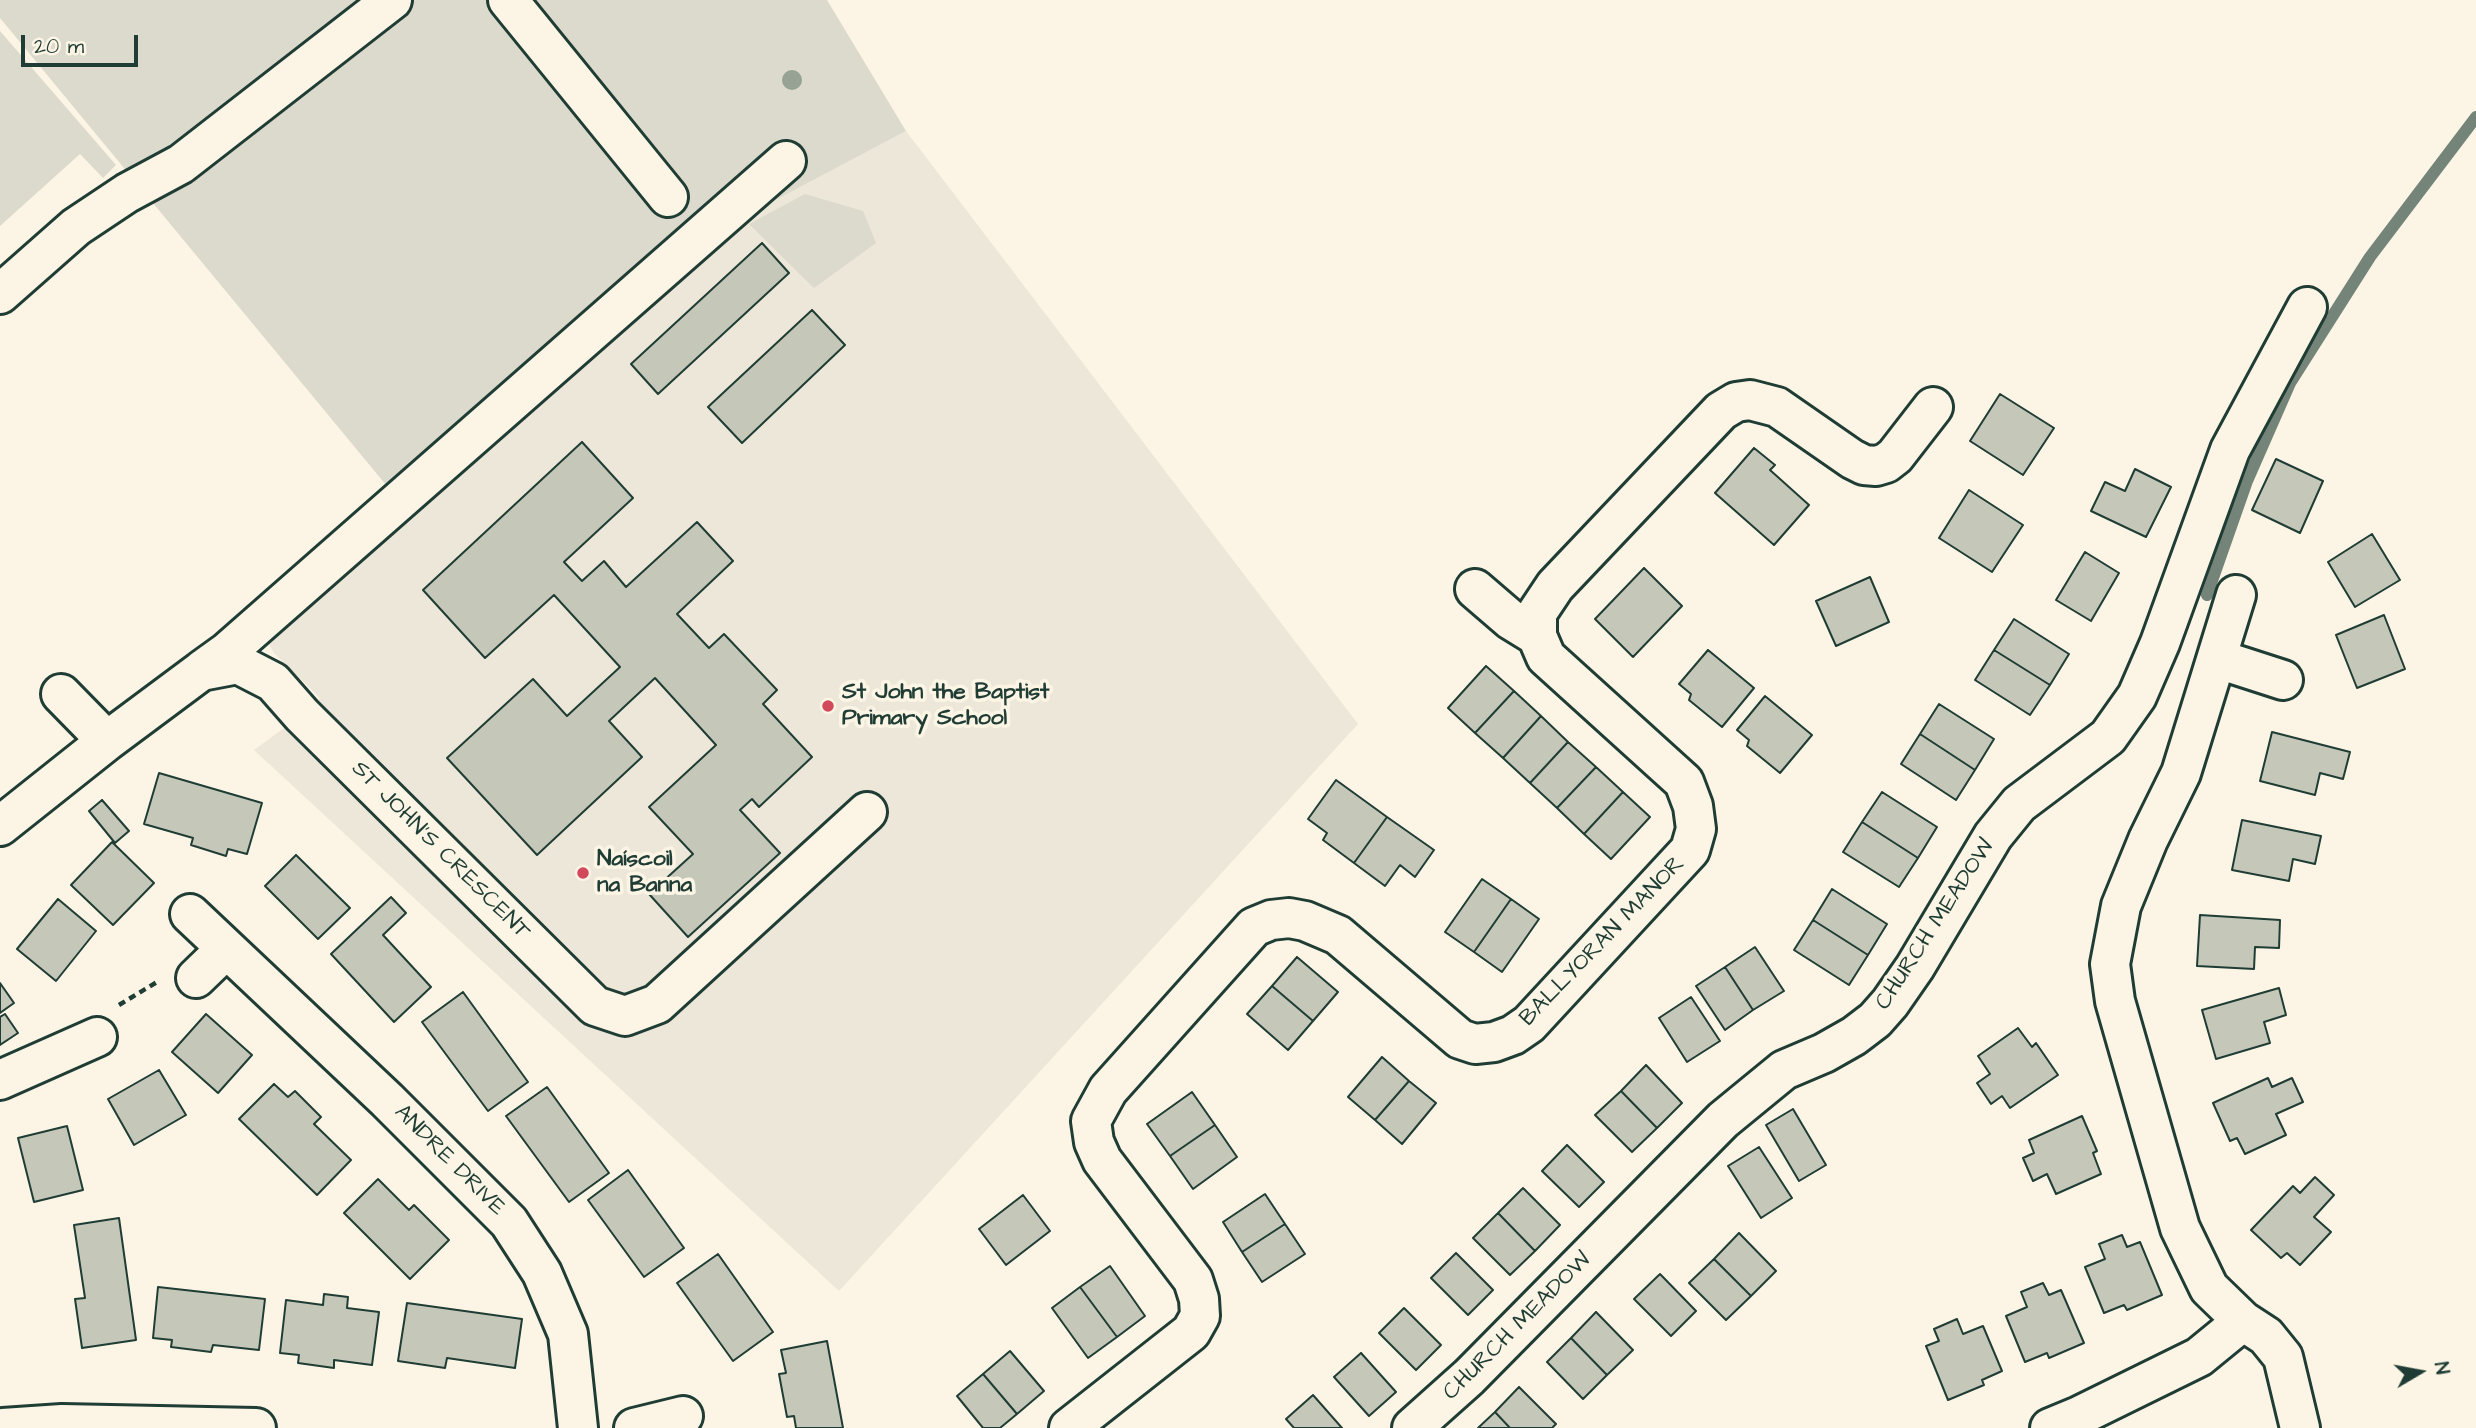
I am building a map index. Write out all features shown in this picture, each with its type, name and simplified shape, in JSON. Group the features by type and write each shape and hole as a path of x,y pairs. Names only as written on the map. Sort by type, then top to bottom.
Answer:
{"street":[{"path":"0,293 76,227 127,193 181,164 392,0"},
{"path":"508,0 668,197"},
{"path":"201,671 227,652 786,162"},
{"name":"CHURCH MEADOW","path":"1412,1428 1469,1377 1723,1120 1784,1070 1824,1053 1875,1020 1915,967 1993,836 2019,804 2108,737 2137,696 2146,675 2230,450 2307,307"},
{"path":"1537,636 1537,612 1555,586 1721,411 1736,402 1750,400 1777,407 1852,459 1864,465 1876,466 1895,456 1933,407"},
{"path":"1475,589 1511,620 1537,636"},
{"path":"2236,595 2181,773 2148,840 2121,905 2110,964 2115,1001 2180,1228 2209,1289 2243,1321 2266,1336 2283,1357 2300,1428"},
{"name":"BALLYORAN MANOR","path":"1069,1428 1191,1332 1199,1316 1199,1299 1193,1280 1102,1160 1094,1142 1091,1121 1108,1090 1254,927 1271,920 1289,918 1305,921 1338,935 1460,1039 1475,1044 1494,1042 1513,1035 1529,1024 1690,850 1696,828 1693,806 1684,782 1546,657 1537,636"},
{"path":"2218,659 2283,680"},
{"name":"ST JOHN'S CRESCENT","path":"0,826 201,671 238,664 273,682 302,715 595,1006 625,1016 657,1004 867,812"},
{"path":"61,694 107,741"},
{"name":"ANDRE DRIVE","path":"190,914 387,1100 509,1222 542,1273 568,1334 578,1428"},
{"path":"196,978 226,949"},
{"path":"0,1080 97,1037"},
{"path":"2050,1428 2199,1357 2243,1321"},
{"path":"634,1428 683,1416"},
{"path":"3,1428 62,1424 256,1428"}],"path":[{"path":"97,1037 119,1005 166,976 196,978"}],"shaded area":[{"path":"0,0 827,0 906,131 755,211 391,491 0,18"},
{"path":"0,31 116,165 103,178 80,154 0,226"},
{"name":"St John the Baptist Primary School","path":"906,131 1358,724 839,1291 254,750 302,715 320,698 274,653 266,639 755,211"},
{"path":"805,194 863,211 876,243 814,288 749,224"}],"building":[{"path":"762,243 789,273 658,394 631,364"},
{"path":"812,310 845,345 742,443 708,407"},
{"path":"2000,394 2054,428 2023,475 1970,441"},
{"path":"582,442 633,498 564,562 582,581 604,561 626,587 697,522 733,561 677,614 709,648 724,634 777,690 763,704 812,757 759,807 752,799 740,810 780,853 688,937 649,894 693,854 649,807 716,745 655,678 609,721 642,757 537,855 447,758 533,679 567,716 620,667 554,595 485,658 423,590"},
{"path":"1754,448 1775,465 1770,470 1809,505 1774,545 1715,493"},
{"path":"2276,459 2323,481 2300,533 2252,510"},
{"path":"2135,469 2171,487 2146,537 2091,511 2105,482 2125,491"},
{"path":"1969,490 2023,525 1992,572 1939,538"},
{"path":"2372,534 2400,580 2355,607 2328,562"},
{"path":"2085,552 2119,573 2091,621 2056,600"},
{"path":"1644,568 1682,606 1633,657 1595,619"},
{"path":"1870,577 1889,622 1836,646 1816,601"},
{"path":"2384,615 2405,669 2357,688 2336,635"},
{"path":"2014,619 2069,654 2050,685 1994,650"},
{"path":"1708,650 1754,688 1722,727 1689,700 1691,694 1679,684"},
{"path":"1994,650 2050,685 2030,715 1975,680"},
{"path":"1486,666 1514,691 1475,733 1448,708"},
{"path":"1514,691 1541,716 1503,758 1475,733"},
{"path":"1765,696 1812,735 1780,773 1747,746 1749,740 1737,730"},
{"path":"1939,704 1994,739 1975,770 1920,734"},
{"path":"1541,716 1568,742 1530,783 1503,758"},
{"path":"2272,732 2350,752 2343,779 2320,773 2315,795 2260,781"},
{"path":"1920,734 1975,770 1956,800 1901,764"},
{"path":"1568,742 1596,767 1557,808 1530,783"},
{"path":"1596,767 1623,792 1584,834 1557,808"},
{"path":"159,773 262,803 247,854 228,849 226,856 191,845 193,838 144,824"},
{"path":"1336,780 1387,817 1354,863 1323,840 1327,833 1308,819"},
{"path":"1623,792 1650,817 1611,859 1584,834"},
{"path":"1882,792 1937,827 1918,858 1862,822"},
{"path":"102,800 129,831 115,843 89,811"},
{"path":"1387,817 1434,850 1415,877 1400,865 1385,886 1354,863"},
{"path":"2242,820 2321,836 2315,864 2293,859 2289,881 2232,870"},
{"path":"1862,822 1918,858 1899,887 1843,852"},
{"path":"112,842 154,883 113,925 71,885"},
{"path":"296,855 350,908 318,939 265,886"},
{"path":"1482,879 1511,899 1474,952 1445,932"},
{"path":"1832,889 1887,924 1868,955 1813,920"},
{"path":"391,897 406,913 383,935 431,987 394,1022 331,954"},
{"path":"58,899 96,931 56,981 17,949"},
{"path":"1511,899 1539,919 1502,972 1474,952"},
{"path":"2200,915 2280,920 2279,948 2255,947 2254,969 2197,966"},
{"path":"1813,920 1868,955 1849,985 1794,950"},
{"path":"1755,947 1784,991 1753,1010 1725,967"},
{"path":"1297,957 1338,992 1313,1021 1272,986"},
{"path":"1725,967 1753,1010 1725,1030 1696,986"},
{"path":"0,983 14,1003 0,1013"},
{"path":"1272,986 1313,1021 1288,1050 1247,1014"},
{"path":"2279,988 2286,1015 2264,1022 2270,1043 2216,1059 2202,1010"},
{"path":"463,992 528,1082 488,1111 422,1022"},
{"path":"1691,997 1720,1041 1687,1062 1659,1018"},
{"path":"5,1014 18,1033 0,1045 0,1017"},
{"path":"206,1014 252,1055 218,1093 172,1052"},
{"path":"2018,1028 2032,1047 2036,1043 2058,1075 2010,1108 2002,1096 1991,1104 1977,1083 1990,1074 1978,1056"},
{"path":"1382,1057 1409,1081 1375,1120 1348,1097"},
{"path":"1646,1065 1682,1103 1657,1128 1621,1091"},
{"path":"159,1070 186,1115 134,1145 108,1099"},
{"path":"2268,1078 2272,1087 2292,1078 2303,1102 2276,1114 2286,1135 2245,1154 2237,1138 2230,1141 2213,1103"},
{"path":"1409,1081 1436,1103 1402,1144 1375,1120"},
{"path":"274,1084 288,1097 295,1091 321,1117 314,1124 351,1160 317,1195 239,1119"},
{"path":"547,1087 609,1173 569,1202 506,1116"},
{"path":"1621,1091 1657,1128 1632,1152 1595,1115"},
{"path":"1192,1092 1215,1125 1170,1156 1147,1124"},
{"path":"1793,1109 1826,1165 1799,1181 1766,1125"},
{"path":"2082,1116 2097,1151 2093,1153 2101,1174 2056,1194 2047,1174 2033,1181 2023,1158 2034,1153 2029,1140"},
{"path":"1215,1125 1237,1157 1193,1189 1170,1156"},
{"path":"67,1126 83,1190 34,1202 18,1138"},
{"path":"1567,1145 1604,1182 1579,1207 1542,1171"},
{"path":"1759,1147 1792,1198 1761,1218 1728,1166"},
{"path":"628,1170 684,1248 644,1277 588,1200"},
{"path":"2315,1177 2334,1195 2314,1217 2331,1232 2300,1265 2287,1253 2281,1258 2251,1230 2293,1186 2300,1193"},
{"path":"378,1179 409,1210 414,1205 449,1240 410,1279 344,1213"},
{"path":"1523,1188 1560,1225 1535,1251 1498,1213"},
{"path":"1265,1194 1285,1224 1242,1252 1223,1222"},
{"path":"1023,1195 1050,1231 1006,1265 979,1229"},
{"path":"1498,1213 1535,1251 1510,1275 1473,1238"},
{"path":"119,1218 136,1340 82,1348 75,1299 85,1298 74,1225"},
{"path":"1285,1224 1305,1254 1262,1282 1242,1252"},
{"path":"1739,1233 1776,1271 1751,1296 1714,1259"},
{"path":"2122,1235 2127,1247 2140,1242 2162,1295 2127,1310 2124,1305 2104,1313 2085,1267 2105,1259 2099,1244"},
{"path":"1456,1253 1493,1290 1468,1315 1431,1278"},
{"path":"718,1254 773,1332 733,1361 677,1283"},
{"path":"1714,1259 1751,1296 1726,1320 1689,1283"},
{"path":"1110,1266 1145,1316 1117,1337 1080,1287"},
{"path":"1660,1274 1696,1311 1671,1336 1634,1299"},
{"path":"2043,1283 2049,1295 2061,1290 2084,1343 2049,1358 2047,1353 2025,1362 2006,1316 2027,1307 2021,1292"},
{"path":"158,1287 265,1299 259,1350 213,1345 211,1352 171,1347 172,1340 153,1338"},
{"path":"1080,1287 1117,1337 1088,1358 1052,1308"},
{"path":"324,1294 348,1297 347,1308 379,1312 372,1365 334,1360 334,1368 298,1363 299,1355 280,1353 286,1300 323,1305"},
{"path":"407,1303 522,1319 515,1368 447,1358 445,1368 398,1361"},
{"path":"1404,1308 1441,1345 1416,1370 1379,1333"},
{"path":"1596,1312 1633,1350 1607,1375 1571,1338"},
{"path":"1957,1319 1963,1334 1983,1326 2002,1371 1982,1380 1984,1385 1948,1400 1926,1346 1939,1341 1934,1329"},
{"path":"1571,1338 1607,1375 1583,1399 1547,1362"},
{"path":"827,1341 843,1428 796,1428 794,1416 787,1417 779,1374 786,1373 781,1350"},
{"path":"1010,1351 1044,1391 1017,1414 983,1374"},
{"path":"1361,1353 1396,1392 1369,1416 1334,1377"},
{"path":"983,1374 1017,1414 1000,1428 983,1428 957,1396"},
{"path":"1519,1387 1556,1424 1552,1428 1510,1428 1495,1412"},
{"path":"1313,1395 1342,1428 1294,1428 1286,1419"},
{"path":"1495,1412 1510,1428 1478,1428"}],"waterway":[{"path":"2207,595 2247,481 2290,383 2370,257 2476,117"}],"place":[{"name":"St John the Baptist Primary School","path":"828,706"},
{"name":"Naíscoil na Banna","path":"583,873"}]}
